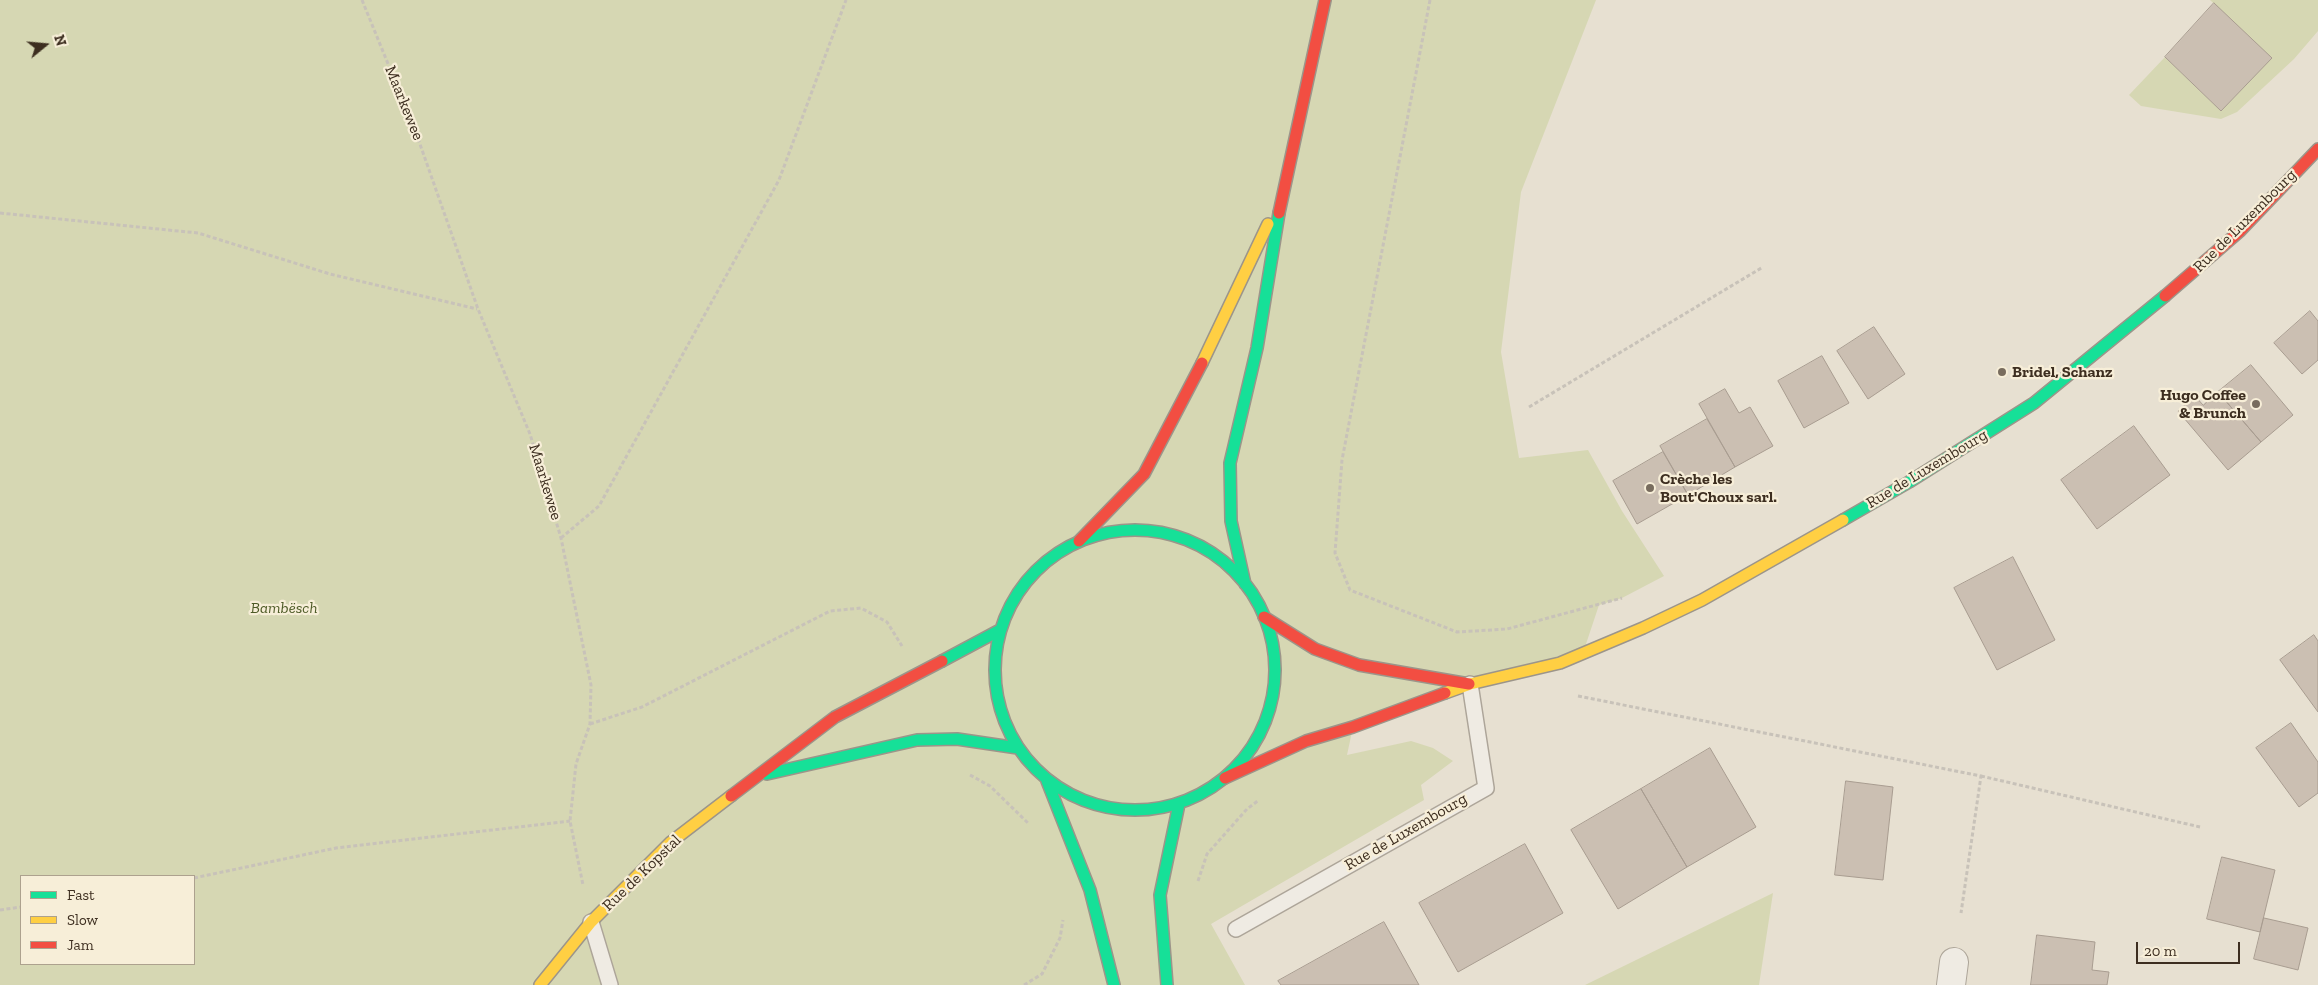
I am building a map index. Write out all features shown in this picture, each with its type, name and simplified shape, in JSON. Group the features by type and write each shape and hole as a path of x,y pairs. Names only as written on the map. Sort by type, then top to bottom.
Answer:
{"main road":[{"path":"1245,584 1231,521 1230,463 1257,348 1282,193 1325,0"},
{"name":"Rue de Luxembourg","path":"1225,778 1306,741 1353,727 1470,684 1560,663 1702,600 1909,482 2018,414 2057,385 2180,285 2240,231 2318,148"},
{"path":"1079,541 1114,531 1152,531 1187,540 1219,558 1245,584 1264,617 1274,660 1271,704 1254,745 1225,778 1203,793 1179,804 1145,811 1110,809 1077,798 1047,780 1018,748 1000,712 994,671 1000,630 1017,593 1045,562 1079,541 1144,474 1214,340 1282,193"},
{"name":"Rue de Luxembourg","path":"1264,617 1315,649 1359,665 1470,684"},
{"name":"Rue de Kopstal","path":"540,985 591,922 671,842 835,718 1000,630"},
{"name":"Rue de Kopstal","path":"758,776 917,740 957,739 1018,748"},
{"path":"1047,780 1090,890 1114,985"},
{"path":"1167,985 1160,895 1179,804"}],"lane":[{"name":"Rue de Luxembourg","path":"1236,929 1486,788 1470,684"},
{"path":"591,922 610,985"}],"path":[{"name":"Maarkewee","path":"362,0 415,130 478,309 530,434 561,538 591,685 590,724 576,764 570,821 591,922"},
{"path":"561,538 599,506 779,180 846,0"},
{"path":"1430,0 1342,460 1335,553 1350,590 1457,632 1507,629 1622,598"},
{"path":"0,213 198,233 330,274 478,309"},
{"path":"1529,407 1763,267"},
{"path":"590,724 642,707 830,611 861,608 886,622 907,654 910,679"},
{"path":"1578,696 1981,776 2200,827"},
{"path":"964,772 990,786 1022,816 1032,829"},
{"path":"1962,912 1981,776"},
{"path":"1196,885 1207,854 1247,809 1262,797"},
{"path":"195,878 336,848 570,821"},
{"path":"0,910 20,907"},
{"path":"1024,985 1042,974 1060,938 1063,919"}],"green space":[{"name":"Bambësch","path":"0,0 1596,0 1521,192 1501,352 1519,458 1588,450 1622,511 1664,576 1622,598 1599,605 1583,653 1353,727 1347,755 1411,741 1433,748 1453,761 1421,785 1424,800 1211,924 1245,985 0,985"},
{"path":"2210,0 2318,0 2318,31 2294,59 2237,112 2221,119 2141,106 2129,95 2165,57 2221,111 2271,58"},
{"path":"1773,893 1759,985 1585,985"}],"building":[{"path":"2214,3 2272,58 2221,111 2165,57"},
{"path":"2310,311 2318,321 2318,360 2302,374 2274,343"},
{"path":"1874,327 1905,374 1868,399 1837,351"},
{"path":"1822,356 1849,403 1804,428 1778,381"},
{"path":"2251,365 2293,415 2261,442 2218,392"},
{"path":"1725,389 1739,413 1750,407 1773,446 1735,467 1699,404"},
{"path":"2218,392 2261,442 2228,470 2178,411 2195,396 2203,405"},
{"path":"1707,419 1735,467 1688,495 1660,446"},
{"path":"2134,426 2170,475 2097,529 2061,480"},
{"name":"Crèche les Bout'Choux sarl.","path":"1663,452 1688,495 1637,524 1613,481"},
{"path":"2013,557 2055,640 1997,670 1954,588"},
{"path":"2314,635 2318,641 2318,712 2280,660"},
{"path":"2291,723 2318,762 2318,793 2299,807 2256,748"},
{"path":"1710,748 1756,827 1687,867 1641,789"},
{"path":"1846,781 1893,787 1883,880 1835,875"},
{"path":"1641,789 1687,867 1618,909 1571,830"},
{"path":"1525,844 1563,913 1458,972 1419,903"},
{"path":"2222,857 2275,870 2260,932 2207,919"},
{"path":"2264,918 2308,928 2298,970 2254,959"},
{"path":"1384,922 1419,985 1281,985 1278,981"},
{"path":"2037,935 2095,942 2092,970 2109,972 2107,985 2031,985"}],"traffic: fast":[{"path":"1245,584 1231,521 1230,463 1257,348 1279,213"},
{"path":"1843,520 1909,482 2034,403 2165,296"},
{"path":"1135,530 1176,536 1213,554 1234,571 1251,592 1269,629 1275,670 1269,711 1251,748 1234,769 1213,786 1176,804 1135,810 1094,804 1057,786 1036,769 1019,748 1001,711 995,670 1001,629 1019,592 1036,571 1057,554 1094,536 1135,530"},
{"path":"942,661 1000,630"},
{"path":"767,774 917,740 957,739 1018,748"},
{"path":"1047,781 1090,890 1114,985"},
{"path":"1167,985 1160,895 1179,804"}],"traffic: slow":[{"path":"1202,363 1268,224"},
{"path":"1445,693 1470,684 1560,663 1643,628 1702,600 1843,520"},
{"path":"540,985 591,922 671,842 731,796"}],"traffic: jam":[{"path":"1279,213 1325,0"},
{"path":"2165,296 2240,231 2318,149"},
{"path":"1079,541 1144,474 1202,363"},
{"path":"1264,617 1315,649 1359,665 1469,684"},
{"path":"731,796 835,717 942,661"},
{"path":"1225,778 1306,741 1353,727 1445,693"}],"place":[{"name":"Bridel, Schanz","path":"2002,372"},
{"name":"Hugo Coffee & Brunch","path":"2256,404"},
{"name":"Crèche les Bout'Choux sarl.","path":"1650,488"}]}
